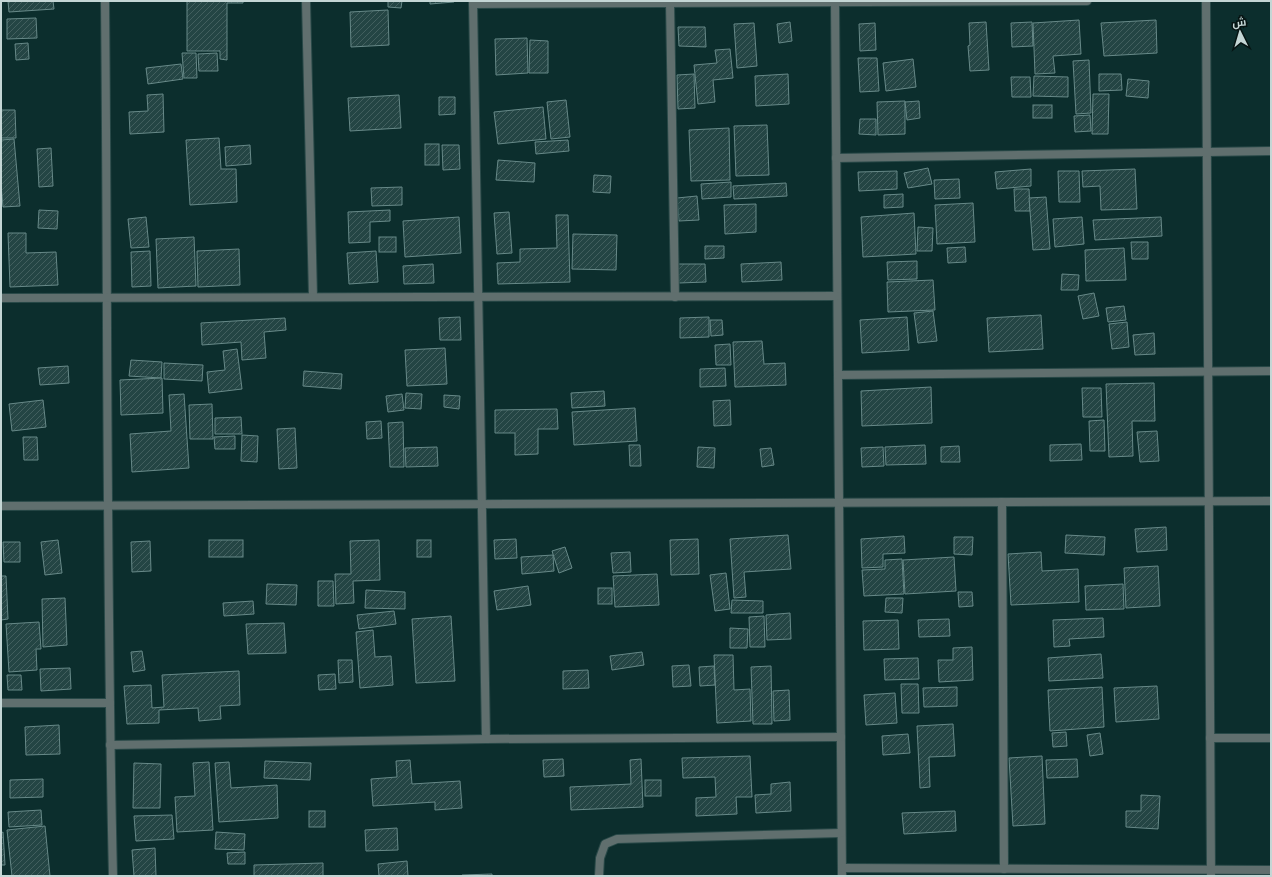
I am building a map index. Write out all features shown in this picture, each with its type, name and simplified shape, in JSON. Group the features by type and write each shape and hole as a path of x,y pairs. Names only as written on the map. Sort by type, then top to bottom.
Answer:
{"street":[{"path":"105,1 108,298 107,506 113,876"},
{"path":"306,1 313,297"},
{"path":"486,739 473,2 670,3 1087,1"},
{"path":"1206,1 1211,873"},
{"path":"835,2 842,872 1004,869 1211,873 1271,870"},
{"path":"670,3 674,297"},
{"path":"836,158 1271,151"},
{"path":"1,298 837,296"},
{"path":"838,375 1271,371"},
{"path":"1,506 1271,501"},
{"path":"1002,502 1004,869"},
{"path":"1,703 110,704"},
{"path":"110,745 486,739 841,737"},
{"path":"1210,738 1271,738"},
{"path":"600,876 600,858 605,844 616,839 841,833"}],"building":[{"path":"8,1 53,1 54,9 9,12"},
{"path":"187,1 243,1 243,3 227,3 227,60 220,59 220,51 187,51"},
{"path":"388,1 402,1 401,8 388,7"},
{"path":"430,1 454,1 454,2 430,4"},
{"path":"388,10 389,45 351,47 350,12"},
{"path":"36,18 37,38 7,39 7,19"},
{"path":"1079,20 1081,54 1053,56 1055,73 1035,74 1033,23"},
{"path":"1156,20 1157,53 1104,56 1101,23"},
{"path":"790,22 792,41 779,43 777,24"},
{"path":"986,22 989,70 970,71 968,46 970,45 969,23"},
{"path":"1032,22 1033,46 1012,47 1011,23"},
{"path":"754,23 757,66 737,68 734,24"},
{"path":"875,23 876,50 860,51 859,24"},
{"path":"678,27 705,27 706,47 679,46"},
{"path":"527,38 528,73 496,75 495,39"},
{"path":"530,40 548,41 548,73 529,73"},
{"path":"28,43 29,59 16,60 15,44"},
{"path":"730,49 733,78 713,80 715,102 698,104 694,65 717,63 715,50"},
{"path":"182,53 196,53 197,78 184,78"},
{"path":"217,53 218,71 199,71 198,54"},
{"path":"858,58 877,58 879,91 860,92"},
{"path":"913,59 916,87 886,91 883,63"},
{"path":"1089,60 1091,113 1076,114 1073,61"},
{"path":"181,64 183,79 148,84 146,68"},
{"path":"694,74 695,108 678,109 677,75"},
{"path":"788,74 789,104 756,106 755,76"},
{"path":"1099,74 1121,74 1122,90 1099,91"},
{"path":"1034,76 1068,77 1068,97 1033,96"},
{"path":"1011,77 1030,77 1031,97 1012,97"},
{"path":"1128,79 1149,81 1148,98 1126,96"},
{"path":"163,94 164,132 130,134 129,112 148,111 147,95"},
{"path":"1093,94 1109,94 1108,134 1092,134"},
{"path":"399,95 401,128 350,131 348,98"},
{"path":"439,97 455,97 455,114 439,115"},
{"path":"566,100 570,137 551,139 547,102"},
{"path":"905,101 905,134 878,135 877,102"},
{"path":"919,101 920,118 907,120 905,102"},
{"path":"1033,105 1052,105 1052,118 1033,118"},
{"path":"543,107 546,139 498,144 494,112"},
{"path":"1,110 15,110 16,138 1,138"},
{"path":"1090,115 1091,131 1075,132 1074,116"},
{"path":"860,119 876,119 876,135 859,134"},
{"path":"767,125 769,175 736,176 734,126"},
{"path":"729,128 730,180 691,181 689,130"},
{"path":"219,138 221,169 236,169 237,202 190,205 186,140"},
{"path":"14,139 20,206 3,207 1,185 1,140"},
{"path":"568,140 569,151 536,154 535,142"},
{"path":"425,144 439,144 439,165 425,165"},
{"path":"250,145 251,164 226,166 225,147"},
{"path":"442,145 459,145 460,169 443,170"},
{"path":"51,148 53,186 39,187 37,149"},
{"path":"498,160 535,163 534,182 496,180"},
{"path":"928,168 932,184 908,188 904,173"},
{"path":"1031,169 1031,186 997,189 995,172"},
{"path":"1135,169 1137,209 1101,210 1100,186 1083,187 1082,171"},
{"path":"897,171 897,189 859,191 858,172"},
{"path":"1058,171 1079,171 1080,202 1059,202"},
{"path":"594,175 611,176 610,193 593,192"},
{"path":"959,179 960,198 935,199 934,180"},
{"path":"731,182 731,197 702,199 701,184"},
{"path":"786,183 787,196 734,199 733,186"},
{"path":"402,187 402,205 372,206 371,188"},
{"path":"1014,189 1029,189 1030,211 1015,211"},
{"path":"903,194 903,207 884,208 884,195"},
{"path":"697,196 699,220 679,221 677,198"},
{"path":"1046,197 1050,249 1033,250 1029,198"},
{"path":"973,203 975,242 937,244 935,205"},
{"path":"756,204 756,232 725,234 724,205"},
{"path":"39,210 58,211 57,229 38,228"},
{"path":"390,210 390,221 370,222 370,242 349,243 348,212"},
{"path":"509,212 512,253 497,254 494,213"},
{"path":"914,213 916,254 863,257 861,217"},
{"path":"556,215 568,215 570,282 498,284 497,263 520,262 520,249 557,248"},
{"path":"146,217 149,247 131,248 128,219"},
{"path":"459,217 461,253 405,257 403,221"},
{"path":"1082,217 1084,244 1055,247 1053,219"},
{"path":"1161,217 1162,236 1095,240 1093,220"},
{"path":"918,227 933,228 932,251 917,251"},
{"path":"8,233 26,233 26,253 56,252 58,285 10,287"},
{"path":"573,234 617,235 616,270 572,269"},
{"path":"194,237 196,286 158,288 156,239"},
{"path":"379,237 396,237 396,252 379,252"},
{"path":"1131,242 1148,242 1148,259 1132,259"},
{"path":"705,246 724,246 724,258 705,259"},
{"path":"965,247 966,262 948,263 947,248"},
{"path":"1124,248 1126,280 1086,281 1085,250"},
{"path":"239,249 240,285 198,287 197,251"},
{"path":"150,251 151,286 132,287 131,252"},
{"path":"376,251 378,282 349,284 347,253"},
{"path":"917,261 917,279 888,280 887,262"},
{"path":"781,262 782,280 742,282 741,264"},
{"path":"433,264 434,283 404,284 403,266"},
{"path":"678,264 705,264 706,282 679,283"},
{"path":"1062,274 1079,275 1078,290 1061,290"},
{"path":"933,280 935,310 888,312 887,282"},
{"path":"1094,293 1099,316 1083,319 1078,296"},
{"path":"1124,306 1126,320 1108,322 1106,308"},
{"path":"933,311 937,341 918,343 914,313"},
{"path":"1041,315 1043,349 989,352 987,318"},
{"path":"460,317 461,340 440,340 439,318"},
{"path":"709,317 709,337 680,338 680,318"},
{"path":"907,317 909,350 862,353 860,320"},
{"path":"285,318 286,330 264,332 266,358 242,360 241,342 202,345 201,323"},
{"path":"710,320 722,320 723,335 711,336"},
{"path":"1127,322 1129,347 1112,349 1109,324"},
{"path":"1154,333 1155,354 1135,355 1133,335"},
{"path":"762,341 764,364 785,363 786,385 735,387 733,342"},
{"path":"730,344 731,365 716,365 715,345"},
{"path":"445,348 447,384 407,386 405,350"},
{"path":"237,349 242,389 209,393 207,372 225,370 223,351"},
{"path":"131,360 162,362 161,378 129,376"},
{"path":"164,363 203,365 202,381 164,379"},
{"path":"68,366 69,383 40,385 38,368"},
{"path":"725,368 726,386 700,387 700,369"},
{"path":"304,371 342,374 341,389 303,386"},
{"path":"162,378 163,413 121,415 120,380"},
{"path":"1154,383 1155,421 1132,421 1133,456 1109,457 1106,384"},
{"path":"931,387 932,423 862,426 861,391"},
{"path":"1082,388 1101,388 1102,417 1083,417"},
{"path":"604,391 605,406 572,408 571,393"},
{"path":"406,393 422,394 421,409 405,408"},
{"path":"184,394 189,468 132,472 130,434 171,431 169,395"},
{"path":"402,394 404,410 388,412 386,396"},
{"path":"444,395 460,396 459,409 444,407"},
{"path":"43,400 46,427 12,431 9,404"},
{"path":"730,400 731,425 714,426 713,401"},
{"path":"212,404 213,439 190,439 189,405"},
{"path":"635,408 637,441 574,445 572,412"},
{"path":"557,409 558,429 538,429 538,454 515,455 515,433 495,433 495,410"},
{"path":"241,417 242,434 215,434 215,418"},
{"path":"1104,420 1105,451 1090,451 1089,421"},
{"path":"381,421 382,438 367,439 366,422"},
{"path":"403,422 404,467 390,467 388,423"},
{"path":"295,428 297,468 279,469 277,429"},
{"path":"1157,431 1159,461 1140,462 1137,432"},
{"path":"242,435 258,436 257,462 241,461"},
{"path":"235,436 235,449 215,449 214,437"},
{"path":"23,437 37,437 38,460 24,460"},
{"path":"1081,444 1082,460 1050,461 1050,445"},
{"path":"629,445 640,445 641,466 630,466"},
{"path":"925,445 926,464 886,465 885,447"},
{"path":"959,446 960,462 941,462 941,447"},
{"path":"437,447 438,466 406,467 405,448"},
{"path":"698,447 715,448 714,468 697,467"},
{"path":"883,447 884,466 862,467 861,448"},
{"path":"771,448 774,465 762,467 760,449"},
{"path":"1166,527 1167,550 1137,552 1135,529"},
{"path":"788,535 791,569 744,572 746,597 734,598 730,539"},
{"path":"1066,535 1105,537 1104,555 1065,553"},
{"path":"904,536 905,553 883,554 883,567 862,568 861,539"},
{"path":"954,537 973,537 972,555 954,554"},
{"path":"516,539 517,558 495,559 494,540"},
{"path":"698,539 699,574 671,575 670,540"},
{"path":"58,540 62,573 45,575 41,542"},
{"path":"209,540 243,540 243,557 209,557"},
{"path":"379,540 380,580 353,581 354,603 336,604 335,574 351,574 350,541"},
{"path":"417,540 431,540 431,557 417,557"},
{"path":"150,541 151,571 132,572 131,542"},
{"path":"3,542 20,542 20,562 4,562"},
{"path":"565,547 572,568 559,573 552,551"},
{"path":"630,552 631,572 613,573 611,553"},
{"path":"1041,552 1042,571 1078,569 1079,602 1011,605 1008,554"},
{"path":"553,555 554,571 522,574 521,557"},
{"path":"954,557 956,591 905,594 903,560"},
{"path":"902,559 904,594 864,596 862,570 885,569 885,560"},
{"path":"1158,566 1160,606 1126,608 1124,568"},
{"path":"726,573 730,609 715,611 710,575"},
{"path":"657,574 659,605 615,607 613,576"},
{"path":"1,576 6,576 8,619 1,620"},
{"path":"318,581 333,581 334,606 318,606"},
{"path":"267,584 297,585 296,605 266,604"},
{"path":"1123,584 1124,609 1086,610 1085,586"},
{"path":"528,586 531,605 497,610 494,591"},
{"path":"598,588 612,588 612,604 598,604"},
{"path":"366,590 405,592 405,609 365,608"},
{"path":"958,592 972,592 973,606 959,607"},
{"path":"65,598 67,645 43,647 42,599"},
{"path":"886,598 903,598 902,613 885,612"},
{"path":"732,600 763,601 763,613 731,613"},
{"path":"253,601 254,614 224,616 223,603"},
{"path":"394,611 396,624 359,629 357,615"},
{"path":"790,613 791,639 767,640 766,615"},
{"path":"451,616 455,681 416,683 412,619"},
{"path":"764,616 765,647 750,647 749,617"},
{"path":"1103,618 1104,637 1069,639 1070,646 1054,647 1053,620"},
{"path":"949,619 950,636 919,637 918,620"},
{"path":"898,620 899,649 864,650 863,621"},
{"path":"39,622 41,649 36,649 37,670 9,672 6,624"},
{"path":"284,623 286,653 248,654 246,624"},
{"path":"730,628 748,629 747,648 730,648"},
{"path":"373,630 375,657 391,656 393,685 360,688 356,632"},
{"path":"972,647 973,680 939,682 938,660 953,660 953,648"},
{"path":"142,651 145,670 133,672 131,652"},
{"path":"642,652 644,665 612,670 610,656"},
{"path":"1101,654 1103,678 1049,681 1048,658"},
{"path":"714,655 733,655 734,690 750,689 751,721 717,723"},
{"path":"918,658 919,679 885,680 884,659"},
{"path":"338,660 352,660 353,682 339,683"},
{"path":"689,665 691,686 673,687 672,666"},
{"path":"714,666 715,685 700,686 699,667"},
{"path":"771,666 772,724 753,724 751,667"},
{"path":"70,668 71,689 41,691 40,669"},
{"path":"588,670 589,688 563,689 563,671"},
{"path":"239,671 240,705 220,706 221,719 199,721 198,708 159,710 159,723 127,724 124,686 151,685 152,708 164,707 162,675"},
{"path":"335,674 336,689 319,690 318,675"},
{"path":"7,675 21,675 22,690 8,690"},
{"path":"901,684 918,684 919,713 902,713"},
{"path":"1157,686 1159,719 1116,722 1114,688"},
{"path":"957,687 957,706 924,707 923,688"},
{"path":"1102,687 1104,727 1050,731 1048,690"},
{"path":"789,690 790,720 774,721 773,691"},
{"path":"895,693 897,723 866,725 864,695"},
{"path":"953,724 955,756 929,757 930,787 920,788 917,726"},
{"path":"59,725 60,754 26,755 25,727"},
{"path":"1066,732 1067,746 1053,747 1052,733"},
{"path":"1100,733 1103,754 1090,756 1087,735"},
{"path":"908,734 910,753 883,755 882,736"},
{"path":"750,756 752,797 736,797 737,814 696,816 696,798 716,797 715,777 683,778 682,758"},
{"path":"1042,756 1045,824 1013,826 1009,758"},
{"path":"563,759 564,776 544,777 543,760"},
{"path":"641,759 643,807 571,810 570,787 631,784 630,760"},
{"path":"1077,759 1078,777 1047,778 1046,760"},
{"path":"410,760 412,784 460,781 462,808 435,810 435,802 373,806 371,779 397,777 396,761"},
{"path":"265,761 311,763 310,780 264,778"},
{"path":"209,762 213,830 177,832 175,797 195,796 193,763"},
{"path":"229,762 231,788 277,785 278,818 219,822 215,763"},
{"path":"134,763 161,764 160,808 133,808"},
{"path":"43,779 43,797 10,798 10,780"},
{"path":"645,780 661,780 661,796 645,796"},
{"path":"790,782 791,811 756,813 755,795 771,794 771,784"},
{"path":"1141,795 1160,796 1158,829 1126,827 1126,811 1141,811"},
{"path":"41,810 42,825 9,827 8,812"},
{"path":"309,811 325,811 325,827 309,827"},
{"path":"955,811 956,831 904,834 902,813"},
{"path":"172,815 174,839 136,841 134,816"},
{"path":"45,826 50,876 12,876 7,830"},
{"path":"397,828 398,850 366,851 365,830"},
{"path":"3,832 5,865 1,865 1,833"},
{"path":"216,832 245,834 244,850 215,849"},
{"path":"155,848 156,876 134,876 132,850"},
{"path":"245,852 245,864 228,864 227,853"},
{"path":"407,861 408,876 379,876 378,864"},
{"path":"323,863 323,876 254,876 254,865"},
{"path":"492,874 492,876 462,876 462,875"}]}
